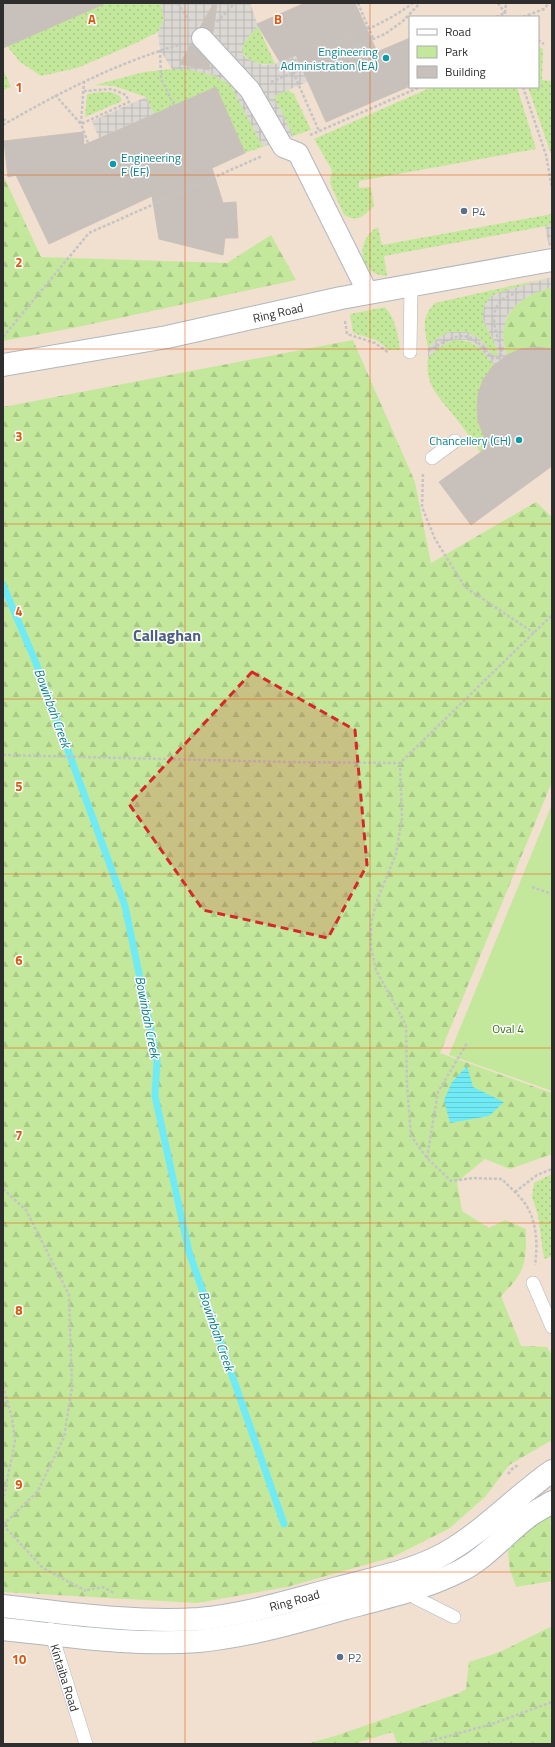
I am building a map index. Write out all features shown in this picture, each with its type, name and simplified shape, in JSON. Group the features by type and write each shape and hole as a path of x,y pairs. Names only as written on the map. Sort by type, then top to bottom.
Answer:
{"street":[{"path":"202,38 250,90 283,147 298,153 368,293"},
{"name":"Ring Road","path":"3,365 167,337 368,293 552,260"},
{"name":"Ring Road","path":"3,1606 45,1611 159,1620 199,1619 236,1614 398,1572 436,1558 466,1539 527,1489 552,1471"},
{"name":"Ring Road","path":"3,1629 121,1641 160,1642 212,1639 268,1629 408,1591 462,1570 490,1549 529,1516 552,1502"}],"lane":[{"path":"410,352 411,285"},
{"path":"432,458 455,441"},
{"path":"533,1283 552,1327"},
{"path":"408,1591 416,1598 454,1617"},
{"name":"Kintaiba Road","path":"45,1611 51,1635 86,1744"}],"path":[{"path":"3,125 55,95 84,81 160,50 202,38 235,3"},
{"path":"358,3 373,39"},
{"path":"335,42 368,30 399,14 413,3"},
{"path":"250,90 385,34 403,21 420,3"},
{"path":"498,3 506,13"},
{"path":"506,3 506,13"},
{"path":"526,16 544,9 549,3"},
{"path":"498,16 506,13"},
{"path":"539,41 544,44"},
{"path":"160,50 160,79 174,105"},
{"path":"293,72 319,131"},
{"path":"81,124 84,81"},
{"path":"523,88 546,155 552,188"},
{"path":"81,124 129,102 126,95 112,89 84,92"},
{"path":"55,95 81,124 90,148"},
{"path":"3,119 9,122"},
{"path":"3,337 89,233 190,187"},
{"path":"428,351 443,342 456,337 472,337 492,358 499,358 502,352 494,322 495,310 501,300 526,288"},
{"path":"345,318 347,334 375,343 389,353"},
{"path":"432,458 422,476 422,507 435,540 465,587 534,633"},
{"path":"3,755 400,763 552,615"},
{"path":"400,763 402,818 396,854 378,898 371,922 371,948 376,970 406,1025 407,1085 411,1136 427,1158 451,1181 473,1178 502,1179 524,1202 535,1224 537,1252 533,1283"},
{"path":"532,887 552,894"},
{"path":"427,1158 438,1092 467,1043"},
{"path":"514,1192 537,1175 552,1169"},
{"path":"3,1189 26,1210 69,1295 72,1387 64,1436 38,1491 3,1525 43,1568 86,1590"},
{"path":"3,1386 12,1418 15,1441 3,1501"},
{"path":"504,1480 512,1468 524,1462"},
{"path":"79,1592 103,1587 117,1594"},
{"path":"420,1744 492,1724 552,1702"}],"highlighted area":[{"path":"252,672 355,730 367,865 328,938 203,910 129,804"}],"shaded area":[{"path":"3,3 552,3 552,1744 3,1744"},
{"path":"161,3 250,3 258,26 246,40 242,48 244,56 252,61 264,65 275,64 308,50 319,77 274,96 293,136 263,147 230,84 212,75 191,70 172,69 160,50 158,32 164,20"},
{"path":"146,97 154,114 99,138 92,121"},
{"path":"552,225 552,246 549,246 545,227"},
{"path":"552,277 552,287 530,295 517,304 507,316 503,332 504,347 507,355 494,365 476,344 467,340 453,340 444,344 428,357 428,348 439,337 450,332 467,332 479,338 493,355 498,356 497,348 483,320 484,306 489,298 497,293"}],"green space":[{"path":"106,3 161,3 164,20 158,32 134,44 77,68 41,76 20,62 7,46"},
{"path":"258,26 275,64 255,62 243,54 241,49 246,40"},
{"path":"539,47 543,49 542,80 552,81 551,154 528,88 539,88"},
{"path":"3,69 11,87 3,90"},
{"path":"172,69 191,69 212,75 230,84 263,147 245,153 216,87 154,114 146,97 114,86 95,85 144,72"},
{"path":"430,88 517,88 536,149 359,181 359,188 371,187 374,206 364,215 353,218 344,215 330,183 332,170 314,139"},
{"path":"288,90 294,94 311,130 293,136 274,96"},
{"path":"111,92 120,96 122,101 85,117 87,94"},
{"path":"3,175 41,257 227,263 271,235 296,280 78,327 3,341"},
{"path":"552,214 552,225 384,256 387,276 377,274 370,270 365,263 363,256 365,240 370,233 378,227 382,245"},
{"path":"552,277 528,283 483,320 497,348 498,356 493,355 479,338 439,337 428,348 425,319 435,303"},
{"path":"552,287 552,349 507,355 503,342 503,330 506,320 512,310 529,296"},
{"path":"385,307 394,322 400,350 389,350 376,340 353,333 350,314"},
{"path":"353,340 415,482 431,563 536,502 552,517 552,782 440,1053 552,1093 552,1154 510,1169 485,1159 457,1182 462,1211 489,1228 505,1220 526,1229 526,1251 523,1266 515,1280 501,1296 521,1346 547,1347 552,1355 552,1440 509,1465 486,1496 450,1528 393,1557 287,1587 197,1603 3,1592 3,407"},
{"path":"453,340 473,343 481,349 494,365 478,398 477,406 479,421 490,445 480,452 462,425 438,397 428,375 428,357 444,344"},
{"name":"Oval 4","path":"552,804 552,1091 449,1055"},
{"path":"552,1174 552,1256 544,1259 538,1215 532,1197 534,1183"},
{"path":"552,1507 552,1521 550,1522 552,1532 552,1581 516,1587 510,1570 508,1551 518,1539"},
{"path":"552,1626 552,1744 397,1744 393,1732 353,1744 306,1744 338,1735 459,1693 466,1689 469,1662 500,1652"}],"water":[{"path":"467,1066 473,1087 504,1102 489,1116 450,1123 444,1100 452,1082"}],"building":[{"path":"3,3 106,3 3,48"},
{"path":"214,3 217,3 213,33 206,27 200,27"},
{"name":"Engineering Administration (EA)","path":"305,3 355,3 377,52 409,38 409,86 326,122 296,55 280,62 257,24"},
{"path":"192,42 210,63 209,70 180,64"},
{"name":"Engineering F (EF)","path":"216,87 245,153 212,168 223,203 236,202 238,238 225,238 223,255 159,239 152,196 49,244 16,175 8,177 4,141 83,132 84,145"},
{"name":"Chancellery (CH)","path":"538,347 552,349 552,466 471,525 439,482 488,447 478,421 477,407 478,394 483,380 492,367 507,355 521,349"}],"waterway":[{"name":"Bowinbah Creek","path":"3,585 36,663 125,906 157,1060 155,1096 189,1252 284,1524"}],"place":[{"name":"Engineering Administration (EA)","path":"386,58"},
{"name":"Engineering F (EF)","path":"113,164"},
{"name":"P4","path":"464,211"},
{"name":"Chancellery (CH)","path":"519,440"},
{"name":"P2","path":"340,1657"}],"district":[{"name":"Callaghan","path":"167,635"}]}
